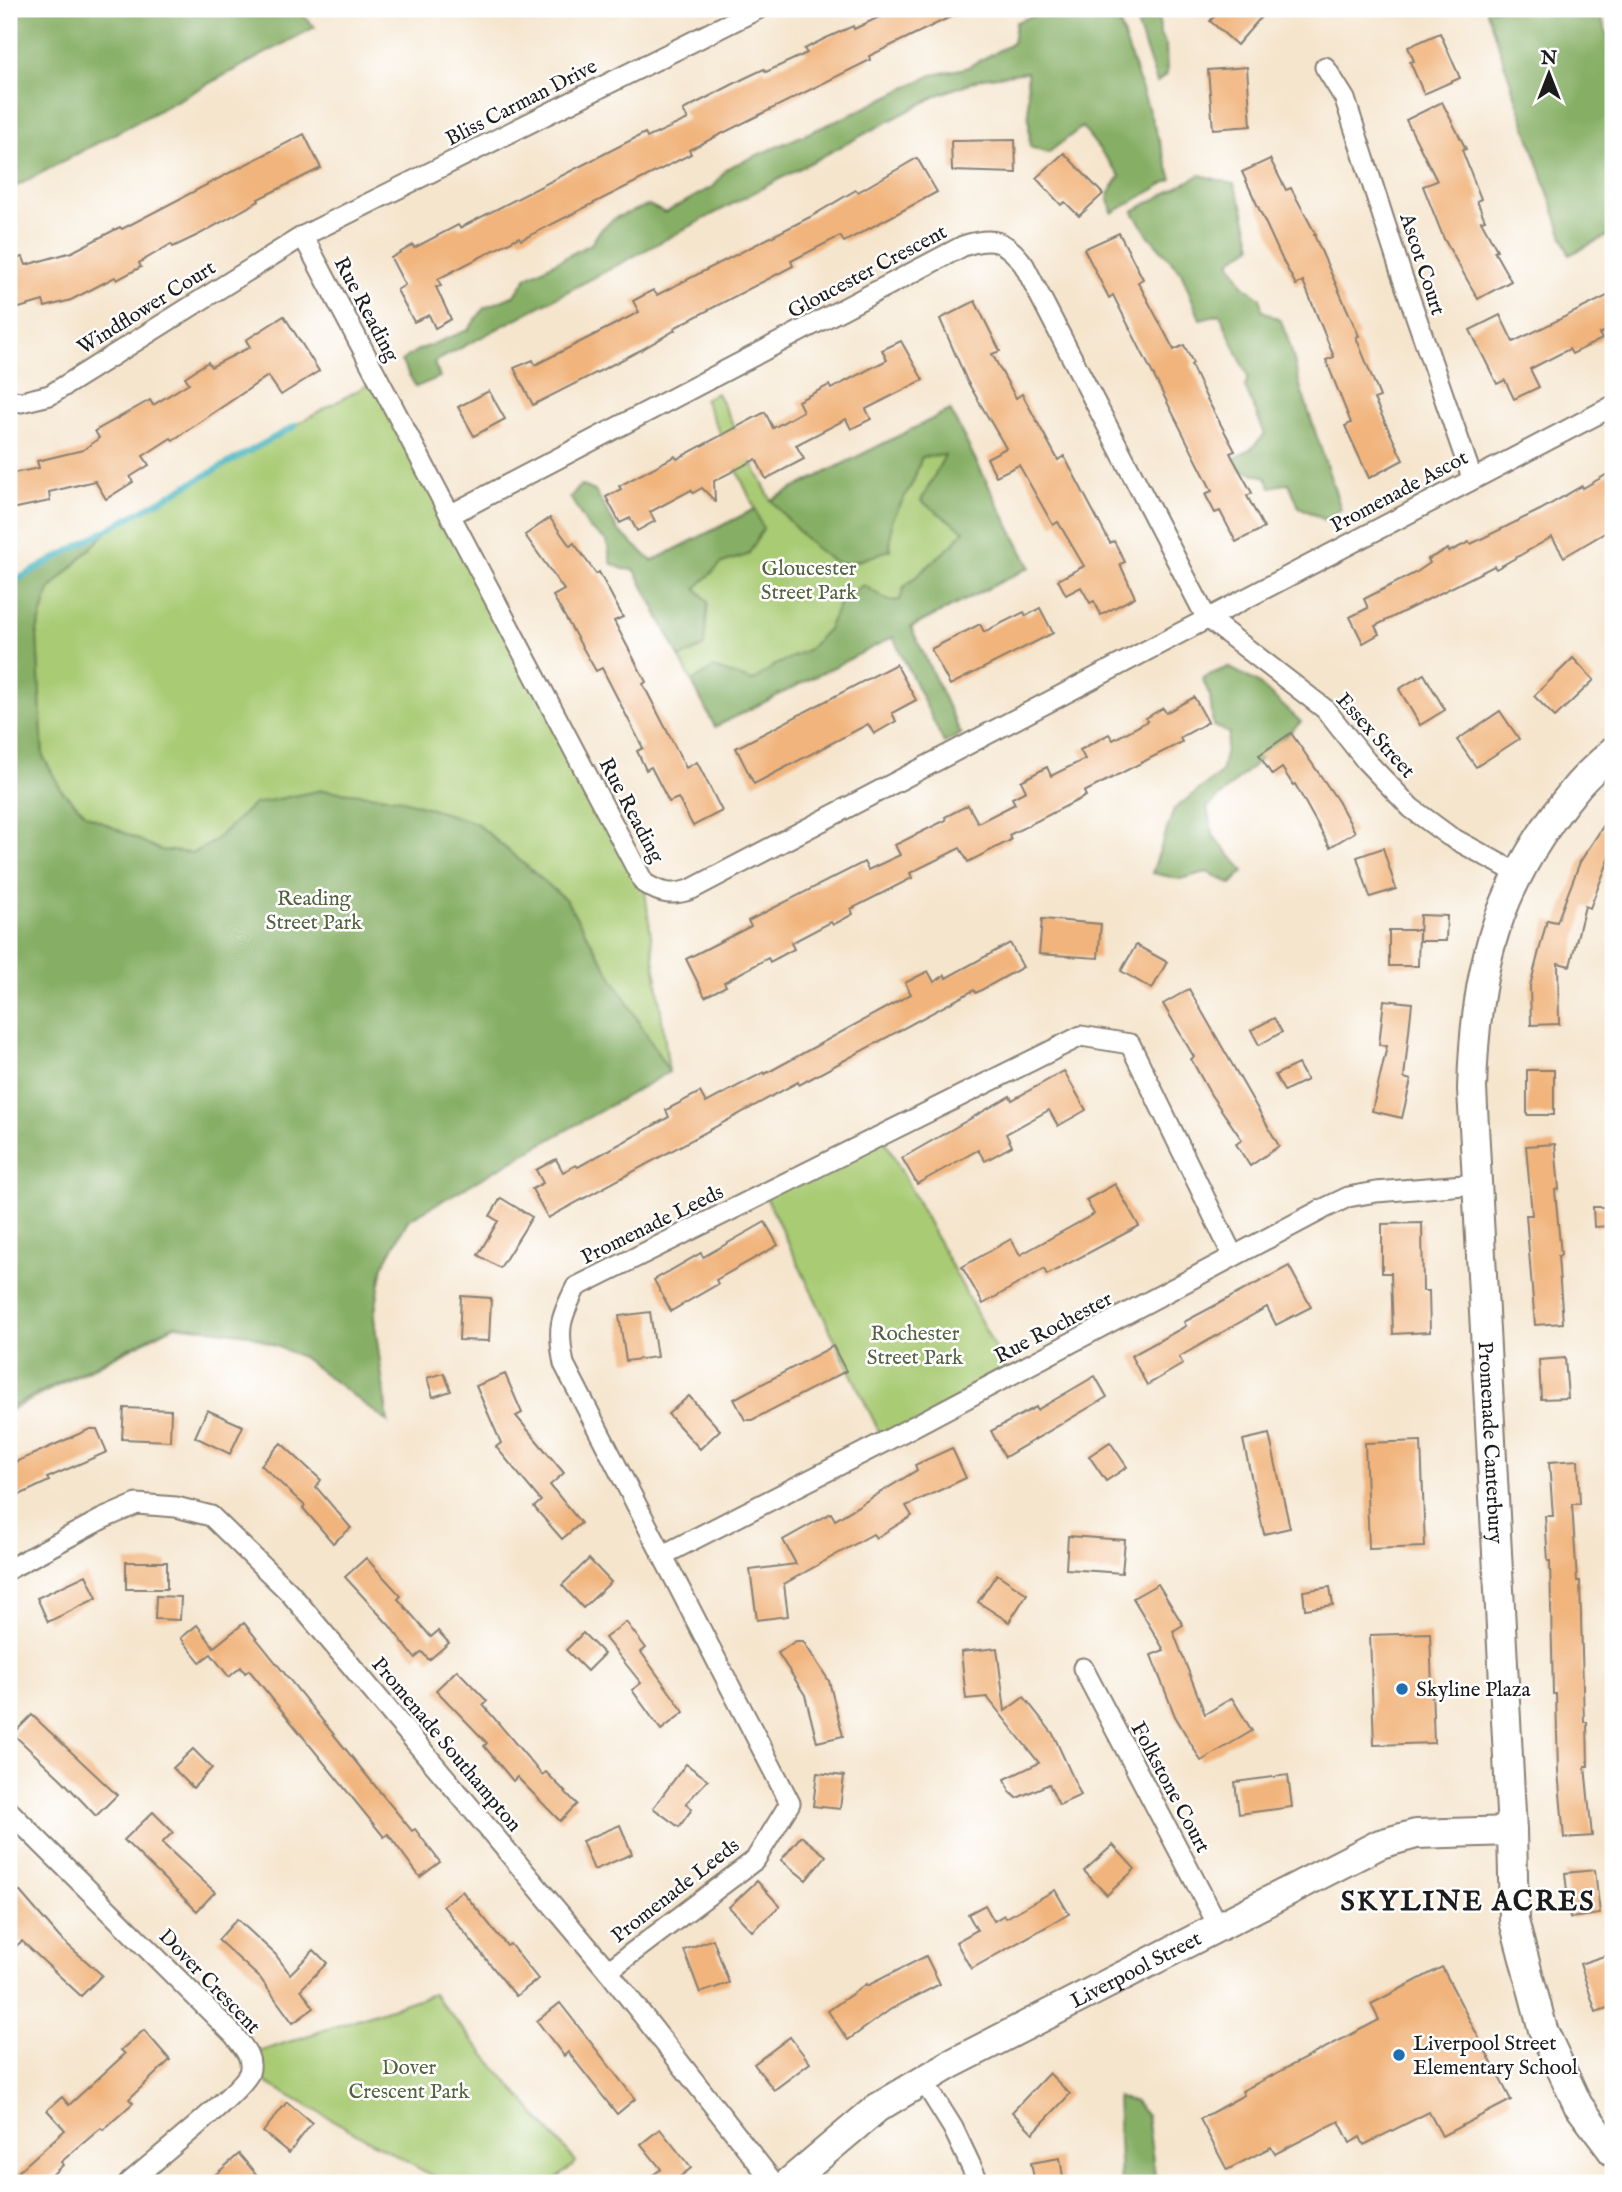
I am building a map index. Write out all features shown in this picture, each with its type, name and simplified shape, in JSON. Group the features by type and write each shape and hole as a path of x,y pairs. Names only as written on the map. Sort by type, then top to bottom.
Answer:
{"street":[{"name":"Bliss Carman Drive","path":"303,236 758,9"},
{"name":"Ascot Court","path":"1325,67 1345,99 1401,273 1472,478"},
{"name":"Windflower Court","path":"9,400 21,402 50,394 303,236"},
{"name":"Rue Reading","path":"303,236 644,883 659,893 677,895 692,889 1206,617"},
{"name":"Gloucester Crescent","path":"450,515 963,246 978,241 1000,242 1012,247 1024,265 1206,617"},
{"name":"Promenade Ascot","path":"1206,617 1613,406"},
{"name":"Essex Street","path":"1206,617 1325,709 1366,761 1411,808 1449,836 1517,873"},
{"name":"Promenade Canterbury","path":"1613,751 1577,787 1539,837 1517,873 1498,919 1482,973 1474,1032 1472,1089 1512,1831 1514,1921 1543,2030 1578,2105 1613,2151"},
{"name":"Promenade Leeds","path":"608,1971 755,1860 790,1802 564,1364 559,1337 560,1326 576,1287 1081,1036 1130,1044 1233,1256"},
{"name":"Rue Rochester","path":"663,1555 884,1442 1348,1197 1376,1192 1477,1184"},
{"name":"Promenade Southampton","path":"9,1569 102,1519 137,1504 176,1507 211,1516 290,1593 608,1971 774,2183"},
{"name":"Folkstone Court","path":"1083,1668 1219,1927"},
{"name":"Dover Crescent","path":"9,1811 234,2035 249,2055 249,2073 230,2095 128,2183"},
{"name":"Liverpool Street","path":"788,2183 877,2108 923,2080 1380,1844 1416,1834 1512,1831"},
{"path":"923,2080 953,2128 979,2183"}],"green space":[{"path":"9,9 297,9 315,27 9,190"},
{"path":"1053,9 1112,9 1118,19 1172,179 1112,213 1108,194 1120,176 1082,127 1048,153 1030,147 1027,72 983,78 938,95 440,359 434,363 440,377 416,387 401,361 416,351 468,330 484,308 515,295 527,277 591,244 601,229 617,217 649,205 665,213 714,186 727,168 848,116 932,75 966,68 1013,43 1016,22"},
{"path":"1132,9 1164,9 1159,14 1160,35 1166,45 1167,74 1157,83"},
{"path":"1486,9 1598,9 1613,49 1613,233 1569,255"},
{"path":"1200,175 1234,184 1243,208 1252,246 1230,261 1244,286 1260,298 1262,310 1281,321 1290,345 1301,389 1341,509 1325,520 1299,507 1289,483 1271,487 1265,477 1233,467 1228,462 1251,449 1265,434 1245,387 1248,377 1220,314 1200,319 1181,272 1148,235 1134,214 1133,211"},
{"name":"Reading Street Park","path":"378,379 644,883 669,1072 9,1411 9,584"},
{"name":"Gloucester Street Park","path":"717,393 771,500 950,410 1030,567 715,727 635,570 755,509 704,399"},
{"path":"950,410 1030,567 911,627 961,734 944,743 893,637 715,727 692,682 713,668 753,681 775,665 809,649 828,629 841,600 863,585 889,601 900,600 904,587 964,531 921,501 945,455 922,457 913,482 892,520 890,550 859,560 841,563 824,555 771,500"},
{"path":"581,485 595,491 617,529 652,561 755,509 763,529 748,555 722,563 696,588 708,602 704,646 680,658 635,570 623,569 611,563 607,541 589,528 570,497"},
{"path":"109,530 49,590 37,632 43,756 62,791 87,815 160,850 193,853 212,843 254,804 322,790 397,798 476,823 566,900 669,1072 408,1220 383,1266 374,1317 388,1422 302,1357 248,1334 175,1325 9,1408 9,627 18,579"},
{"path":"1228,667 1257,682 1301,722 1207,808 1214,837 1244,871 1231,884 1207,872 1180,879 1152,873 1174,809 1221,773 1229,733 1213,726 1210,696 1202,678"},
{"name":"Rochester Street Park","path":"882,1135 1010,1376 884,1442 764,1193"},
{"name":"Dover Crescent Park","path":"433,1994 576,2162 552,2183 445,2183 249,2073 249,2055"},
{"path":"1117,2097 1135,2102 1147,2116 1156,2183 1121,2183"}],"building":[{"path":"896,9 967,9 869,56 870,60 689,150 691,154 438,279 441,286 436,287 451,319 435,328 429,315 414,322 397,290 405,285 391,258 458,225 460,228 645,133 647,138 688,119 683,110 764,69 766,72 807,53 804,49 824,39 853,26 854,29"},
{"path":"1221,9 1268,9 1237,45 1210,21"},
{"path":"1440,33 1460,78 1424,94 1410,62 1414,61 1408,47"},
{"path":"1247,67 1251,126 1213,129 1208,70"},
{"path":"1442,102 1466,149 1462,150 1481,199 1477,201 1485,220 1481,221 1511,281 1478,299 1444,239 1423,186 1437,181 1406,120"},
{"path":"304,134 321,168 258,199 259,201 198,235 173,247 171,244 139,263 141,267 117,280 115,277 71,300 45,307 43,301 9,311 9,260 23,257 26,265 72,252 120,227 122,229"},
{"path":"1015,140 1016,173 952,171 951,141"},
{"path":"1064,153 1103,194 1079,216 1065,202 1061,205 1036,178"},
{"path":"917,158 937,192 844,242 840,236 791,261 793,266 674,328 675,330 641,350 533,405 514,368 533,360 535,365 639,312 633,301 653,290 657,295 810,217 856,190 858,192"},
{"path":"1270,159 1286,190 1291,188 1316,235 1359,336 1356,337 1380,397 1374,399 1403,460 1369,478 1345,426 1351,423 1326,360 1334,357 1303,281 1296,285 1242,172"},
{"path":"1119,233 1143,279 1138,282 1174,350 1184,345 1205,395 1235,451 1230,453 1252,493 1247,496 1264,528 1236,542 1220,511 1215,513 1205,494 1212,491 1113,295 1109,298 1084,249"},
{"path":"1613,293 1613,328 1599,334 1602,339 1572,354 1569,349 1530,369 1539,387 1514,399 1505,380 1497,384 1470,330 1500,315 1513,342"},
{"path":"975,301 1000,351 992,354 1016,398 1022,394 1058,460 1064,456 1110,543 1114,541 1125,562 1120,564 1135,597 1101,615 1094,601 1090,603 1081,587 1066,595 1058,580 1084,566 1058,522 1053,525 1019,465 996,476 987,458 1006,448 967,381 940,319"},
{"path":"284,316 319,371 281,395 268,376 173,440 171,438 143,456 149,465 130,477 133,482 106,499 95,481 49,492 50,501 12,509 9,474 39,468 37,461 83,450 99,438 95,431 150,400 153,405 189,383 185,377 208,362 211,367 250,347 246,340"},
{"path":"901,341 923,380 866,409 871,419 851,429 846,419 796,445 804,459 766,479 756,459 714,481 715,501 702,488 693,493 691,490 650,512 655,521 637,531 630,518 620,523 606,497 621,489 619,486 675,456 677,459 765,412 773,428 803,411 798,401 829,385 831,389 887,360 882,350"},
{"path":"489,391 505,419 474,436 458,407"},
{"path":"1613,471 1613,528 1564,557 1552,537 1496,569 1494,566 1375,626 1379,634 1363,643 1350,617 1368,608 1364,599 1417,572 1430,563 1428,559 1448,549 1449,552 1469,542 1471,544"},
{"path":"550,518 570,546 574,543 596,574 599,572 623,617 614,621 686,768 697,762 722,811 693,826 678,798 669,802 651,767 646,770 637,751 643,748 602,668 596,671 553,596 564,590 525,535"},
{"path":"1040,608 1053,633 950,685 931,649 980,624 984,632 1024,612 1026,616"},
{"path":"1573,658 1594,680 1555,717 1534,696"},
{"path":"896,664 916,700 892,713 896,721 874,734 868,724 754,784 736,748"},
{"path":"1424,674 1445,710 1420,725 1399,689"},
{"path":"1194,697 1208,722 1180,738 1182,742 1084,792 1086,796 1009,835 1011,840 968,862 960,848 910,873 912,878 851,909 853,914 791,943 794,949 770,962 768,958 724,982 726,986 705,997 686,959 751,926 748,921 864,862 868,870 900,855 895,845 946,820 945,817 968,805 978,823 1015,804 1012,798 1026,791 1021,781 1047,767 1051,776 1085,759 1080,750 1109,734 1113,740 1148,721 1146,718 1163,708 1166,713"},
{"path":"1500,711 1519,739 1476,767 1457,740"},
{"path":"1291,733 1338,801 1355,832 1330,847 1295,784 1293,785 1282,768 1272,775 1259,755"},
{"path":"1613,811 1613,849 1590,908 1585,906 1570,966 1558,963 1559,1024 1531,1025 1530,986 1547,920 1557,922 1580,862"},
{"path":"1383,848 1396,889 1370,897 1357,857"},
{"path":"1420,915 1447,916 1446,941 1419,941"},
{"path":"1042,919 1101,924 1098,958 1039,954"},
{"path":"1389,930 1419,930 1418,966 1389,966"},
{"path":"1010,943 1023,967 976,993 974,990 799,1085 798,1082 548,1218 532,1189 543,1183 536,1170 556,1159 563,1172 576,1165 578,1167 669,1117 666,1110 700,1092 706,1103 911,994 905,983 928,971 934,982 945,975 946,978"},
{"path":"1136,945 1167,962 1152,989 1121,971"},
{"path":"1189,989 1279,1146 1250,1166 1236,1144 1242,1140 1211,1095 1191,1059 1194,1057 1163,1004"},
{"path":"1384,1000 1412,1003 1404,1078 1411,1080 1402,1118 1372,1111 1387,1046 1379,1045"},
{"path":"1274,1018 1282,1032 1259,1045 1251,1030"},
{"path":"1298,1064 1307,1080 1284,1091 1275,1075"},
{"path":"1527,1070 1554,1070 1554,1115 1527,1115"},
{"path":"1064,1071 1086,1110 1058,1126 1049,1110 1006,1134 1012,1146 985,1161 978,1150 917,1184 902,1158 1010,1096 1012,1100"},
{"path":"1555,1144 1563,1323 1535,1325 1526,1215 1532,1215 1526,1146"},
{"path":"1115,1184 1139,1226 1047,1275 1044,1269 983,1304 962,1267 1011,1239 1020,1255 1094,1214 1086,1200"},
{"path":"501,1198 532,1217 500,1268 478,1255 498,1221 490,1216"},
{"path":"1593,1207 1613,1207 1613,1226 1594,1227"},
{"path":"765,1222 778,1245 716,1280 718,1284 671,1311 654,1280 701,1253 703,1257"},
{"path":"1422,1223 1423,1291 1429,1291 1430,1332 1393,1334 1391,1273 1382,1273 1382,1224"},
{"path":"1289,1266 1311,1307 1276,1325 1267,1307 1179,1357 1183,1364 1147,1385 1131,1356 1186,1326 1184,1322"},
{"path":"461,1296 491,1298 489,1341 459,1340"},
{"path":"650,1312 657,1357 626,1361 619,1316"},
{"path":"833,1346 846,1371 752,1420 745,1420 734,1399"},
{"path":"1565,1358 1568,1398 1541,1399 1539,1360"},
{"path":"444,1373 451,1391 433,1397 427,1378"},
{"path":"505,1374 522,1413 516,1416 564,1473 550,1485 581,1523 562,1539 534,1507 541,1501 496,1447 501,1443 476,1386"},
{"path":"1095,1376 1107,1397 1005,1457 991,1431 1036,1407 1037,1410"},
{"path":"689,1396 720,1430 700,1449 668,1414"},
{"path":"124,1408 171,1410 170,1441 122,1439"},
{"path":"207,1410 243,1426 230,1454 195,1437"},
{"path":"90,1429 97,1429 107,1452 47,1478 49,1481 9,1500 9,1465"},
{"path":"1269,1434 1290,1528 1264,1534 1243,1440"},
{"path":"1421,1441 1425,1547 1369,1549 1365,1443"},
{"path":"1110,1442 1127,1467 1106,1481 1089,1456"},
{"path":"281,1443 321,1480 316,1487 351,1528 333,1543 303,1508 305,1506 261,1465"},
{"path":"952,1448 966,1478 906,1506 912,1516 876,1538 873,1534 784,1584 788,1616 757,1620 750,1570 796,1564 783,1540 831,1513 835,1520 917,1470 915,1465"},
{"path":"1578,1460 1580,1504 1572,1504 1577,1581 1580,1581 1584,1722 1587,1722 1588,1766 1585,1766 1592,1836 1564,1838 1558,1771 1556,1694 1553,1694 1550,1561 1545,1516 1553,1516 1549,1462"},
{"path":"1068,1536 1125,1540 1122,1573 1066,1569"},
{"path":"366,1558 401,1596 398,1599 431,1637 438,1631 449,1643 429,1660 422,1652 415,1658 345,1577"},
{"path":"589,1559 611,1582 583,1608 562,1585"},
{"path":"126,1562 167,1562 167,1589 126,1589"},
{"path":"997,1574 1027,1594 1009,1622 978,1602"},
{"path":"86,1575 97,1598 48,1622 37,1598"},
{"path":"1158,1584 1183,1625 1173,1631 1205,1714 1232,1698 1252,1731 1201,1761 1175,1716 1151,1655 1164,1650 1133,1598"},
{"path":"1330,1587 1333,1605 1305,1609 1303,1591"},
{"path":"156,1596 181,1597 180,1620 155,1619"},
{"path":"626,1622 646,1648 641,1652 684,1712 661,1730 632,1690 641,1683 605,1638"},
{"path":"244,1623 440,1862 420,1877 388,1834 384,1837 249,1670 245,1673 241,1667 229,1677 211,1654 200,1662 181,1638 197,1625 214,1647"},
{"path":"583,1633 604,1654 587,1671 566,1650"},
{"name":"Skyline Plaza","path":"1430,1633 1434,1743 1374,1745 1370,1635"},
{"path":"796,1641 803,1641 829,1681 843,1736 817,1742 805,1695 778,1653"},
{"path":"997,1648 1005,1711 1024,1697 1053,1734 1081,1795 1059,1805 1049,1784 1017,1798 1010,1792 1005,1779 1039,1763 987,1697 966,1699 961,1652"},
{"path":"457,1670 487,1701 483,1705 542,1775 546,1772 577,1804 560,1821 517,1777 513,1781 484,1746 487,1743 436,1690"},
{"path":"32,1715 117,1795 96,1816 13,1734"},
{"path":"193,1749 212,1768 193,1788 173,1768"},
{"path":"686,1764 708,1780 686,1803 692,1809 679,1827 653,1808"},
{"path":"817,1773 844,1776 840,1809 813,1806"},
{"path":"1288,1775 1292,1807 1239,1814 1235,1782"},
{"path":"153,1812 173,1832 162,1843 215,1892 197,1911 124,1840"},
{"path":"620,1825 632,1854 594,1870 582,1841"},
{"path":"801,1836 826,1856 806,1880 781,1860"},
{"path":"1113,1845 1135,1869 1107,1895 1084,1871"},
{"path":"1595,1870 1600,1914 1570,1918 1565,1873"},
{"path":"9,1879 60,1938 102,1975 81,1996 22,1941 9,1952"},
{"path":"757,1881 780,1906 752,1931 729,1907"},
{"path":"1055,1890 1069,1914 971,1969 956,1942 977,1930 968,1914 985,1905 994,1921 1004,1915 1006,1918"},
{"path":"462,1891 538,1979 516,1996 443,1906"},
{"path":"237,1919 275,1954 290,1974 314,1950 327,1963 301,1989 314,2008 293,2023 260,1978 218,1940"},
{"path":"713,1939 729,1983 700,1993 684,1950"},
{"path":"1610,1954 1613,1964 1613,2006 1596,2012 1580,1964"},
{"path":"926,1956 940,1984 891,2009 848,2040 828,2011 866,1984 867,1986"},
{"name":"Liverpool Street Elementary School","path":"1442,1967 1511,2100 1442,2136 1429,2112 1364,2145 1360,2137 1350,2143 1339,2121 1275,2154 1271,2147 1227,2170 1200,2119 1244,2095 1242,2091 1379,2020 1371,2004"},
{"path":"560,2003 635,2099 617,2114 568,2052 564,2056 537,2021"},
{"path":"144,2030 170,2060 129,2099 133,2103 61,2162 63,2165 43,2183 9,2183 9,2180 65,2130 47,2110 62,2097 69,2105 125,2054 121,2050"},
{"path":"790,2037 810,2063 774,2090 754,2064"},
{"path":"1049,2073 1070,2094 1033,2133 1012,2112"},
{"path":"287,2102 312,2123 289,2153 263,2132"},
{"path":"660,2129 691,2168 672,2183 642,2183 661,2169 641,2144"},
{"path":"239,2154 257,2175 247,2183 206,2183"},
{"path":"1060,2158 1064,2183 1035,2183 1031,2163"}],"waterway":[{"path":"9,584 295,426"}],"place":[{"name":"Skyline Plaza","path":"1402,1689"},
{"name":"Liverpool Street Elementary School","path":"1399,2055"}],"district":[{"name":"SKYLINE ACRES","path":"1468,1900"}]}
